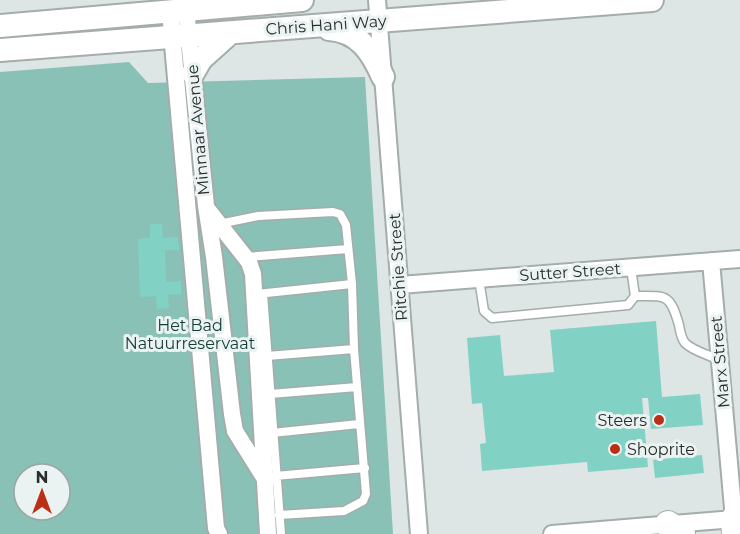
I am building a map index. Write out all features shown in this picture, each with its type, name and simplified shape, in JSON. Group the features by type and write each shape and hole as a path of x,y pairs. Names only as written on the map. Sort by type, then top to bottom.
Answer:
{"main road":[{"name":"Chris Hani Way","path":"0,26 183,7 302,0"},
{"name":"Chris Hani Way","path":"0,50 307,27 378,10 652,0"},
{"path":"307,27 336,29 353,36 366,45 375,58 383,77"},
{"path":"193,73 201,59 230,33"}],"street":[{"name":"Minnaar Avenue","path":"183,7 181,36 193,73 206,206 246,256 258,294 270,478 268,534"},
{"name":"Ritchie Street","path":"378,10 419,534"},
{"path":"181,36 216,528 219,534"},
{"path":"206,206 235,431 270,478"},
{"name":"Sutter Street","path":"400,285 740,259"},
{"name":"Marx Street","path":"711,261 720,360 735,471 736,524"},
{"path":"552,534 736,524"}],"lane":[{"path":"219,224 258,216 333,212 340,214 346,225 366,494 363,501 344,511 279,515"},
{"path":"246,256 348,249"},
{"path":"479,279 484,311 492,318 628,305 635,296 631,268"},
{"path":"281,534 270,478 272,433 270,394 258,294 352,284"},
{"path":"635,296 657,296 670,301 674,306 682,338 686,344 720,360"},
{"path":"267,356 354,349"},
{"path":"270,394 357,387"},
{"path":"272,433 359,424"},
{"path":"270,478 365,468"}],"green space":[{"name":"Het Bad Natuurreservaat","path":"129,62 148,83 365,77 393,534 0,534 0,72"}],"building":[{"path":"150,224 162,224 163,238 178,237 179,250 165,250 166,282 181,281 181,294 168,295 169,308 157,309 156,296 140,297 138,239 150,238"},
{"path":"656,321 662,397 700,394 703,425 651,429 648,398 642,398 648,467 588,472 587,462 482,471 480,444 486,443 482,403 472,404 467,338 500,335 504,376 554,372 550,330"},
{"path":"702,455 704,473 655,478 653,460"}],"place":[{"name":"Steers","path":"659,420"},
{"name":"Shoprite","path":"615,449"}]}
